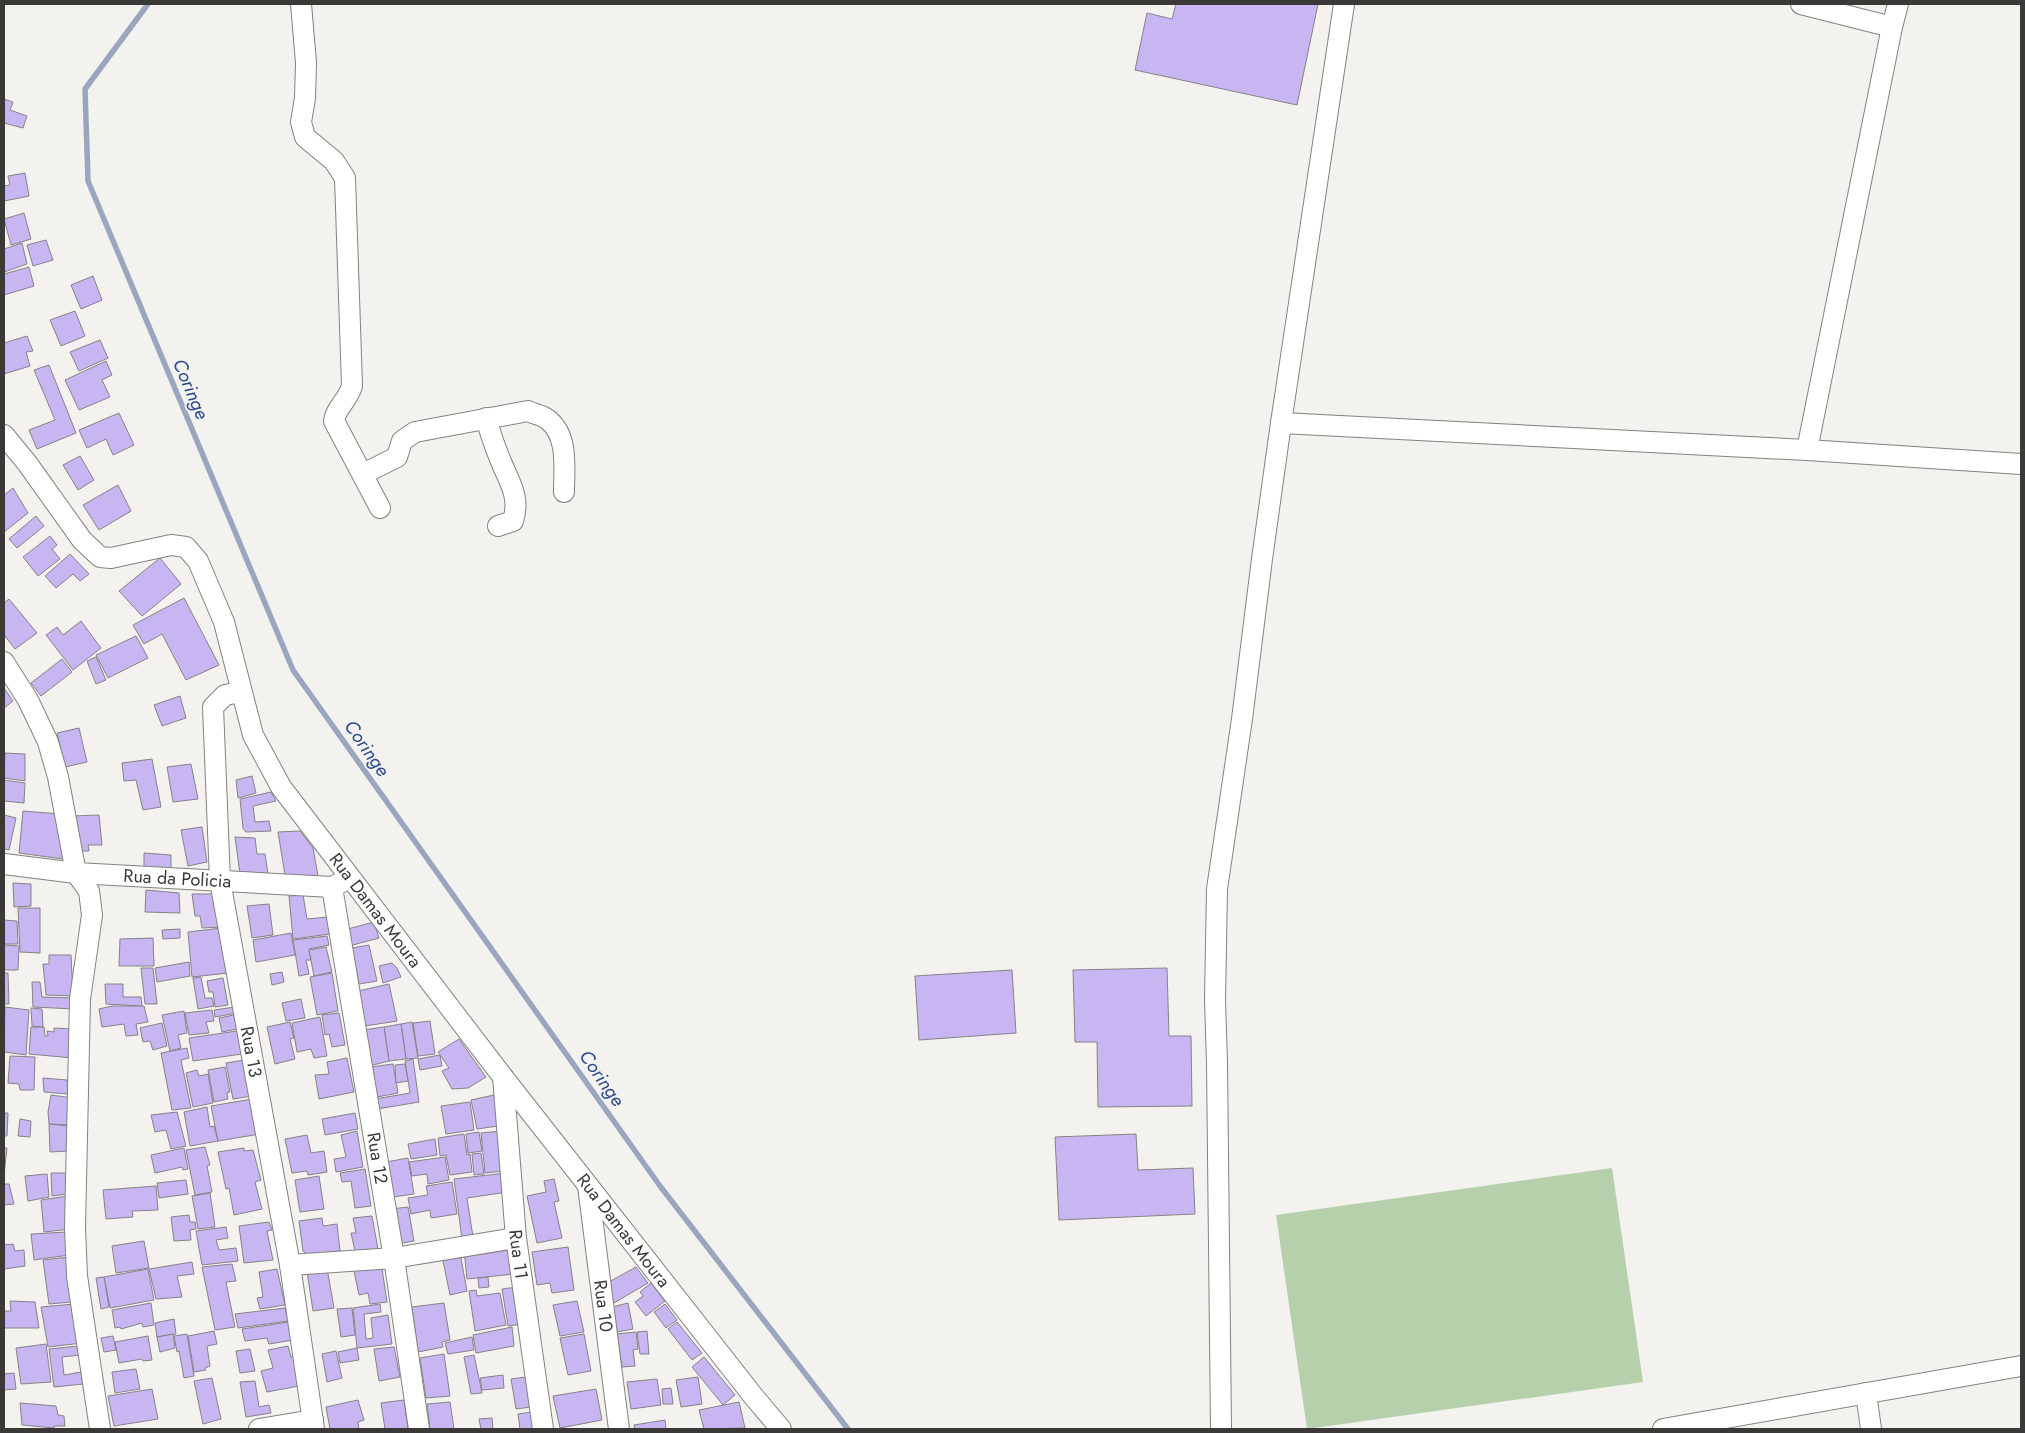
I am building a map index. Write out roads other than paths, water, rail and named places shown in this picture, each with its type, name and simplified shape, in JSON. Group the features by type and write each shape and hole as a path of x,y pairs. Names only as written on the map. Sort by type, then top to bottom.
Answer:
{"street":[{"path":"301,4 306,64 305,98 301,122 305,137 334,161 345,178 352,386 349,398 335,414 334,421 380,508"},
{"path":"1221,1429 1217,1063 1214,1000 1217,889 1242,719 1281,422 1344,4"},
{"path":"1801,4 1892,27"},
{"path":"1808,450 1898,4"},
{"path":"363,474 397,457 402,441 415,432 528,412 546,418 557,430 564,446 564,492"},
{"path":"486,418 500,460 512,484 516,512 513,521 498,526"},
{"path":"1281,422 1808,450 2021,464"},
{"name":"Rua Damas Moura","path":"4,435 27,463 82,540 100,557 111,558 171,545 186,548 198,561 220,613 253,735 281,787 503,1077 781,1429"},
{"path":"4,662 28,700 48,742 58,777 76,873 89,891 92,916 80,998 75,1228 78,1276 100,1429"},
{"name":"Rua 13","path":"242,692 225,695 213,707 220,881 290,1266 313,1425"},
{"name":"Rua da Policia","path":"4,864 76,873 332,887 350,878"},
{"name":"Rua 12","path":"332,887 394,1258 419,1429"},
{"name":"Rua 11","path":"503,1077 516,1238 543,1429"},
{"name":"Rua 10","path":"588,1184 619,1429"},
{"path":"290,1266 394,1258 516,1238"},
{"path":"1663,1429 2021,1366"},
{"path":"1866,1393 1870,1429"},
{"path":"259,1429 313,1425"}],"waterway":[{"name":"Coringe","path":"148,4 85,89 88,181 293,670 660,1186 848,1429"}]}
